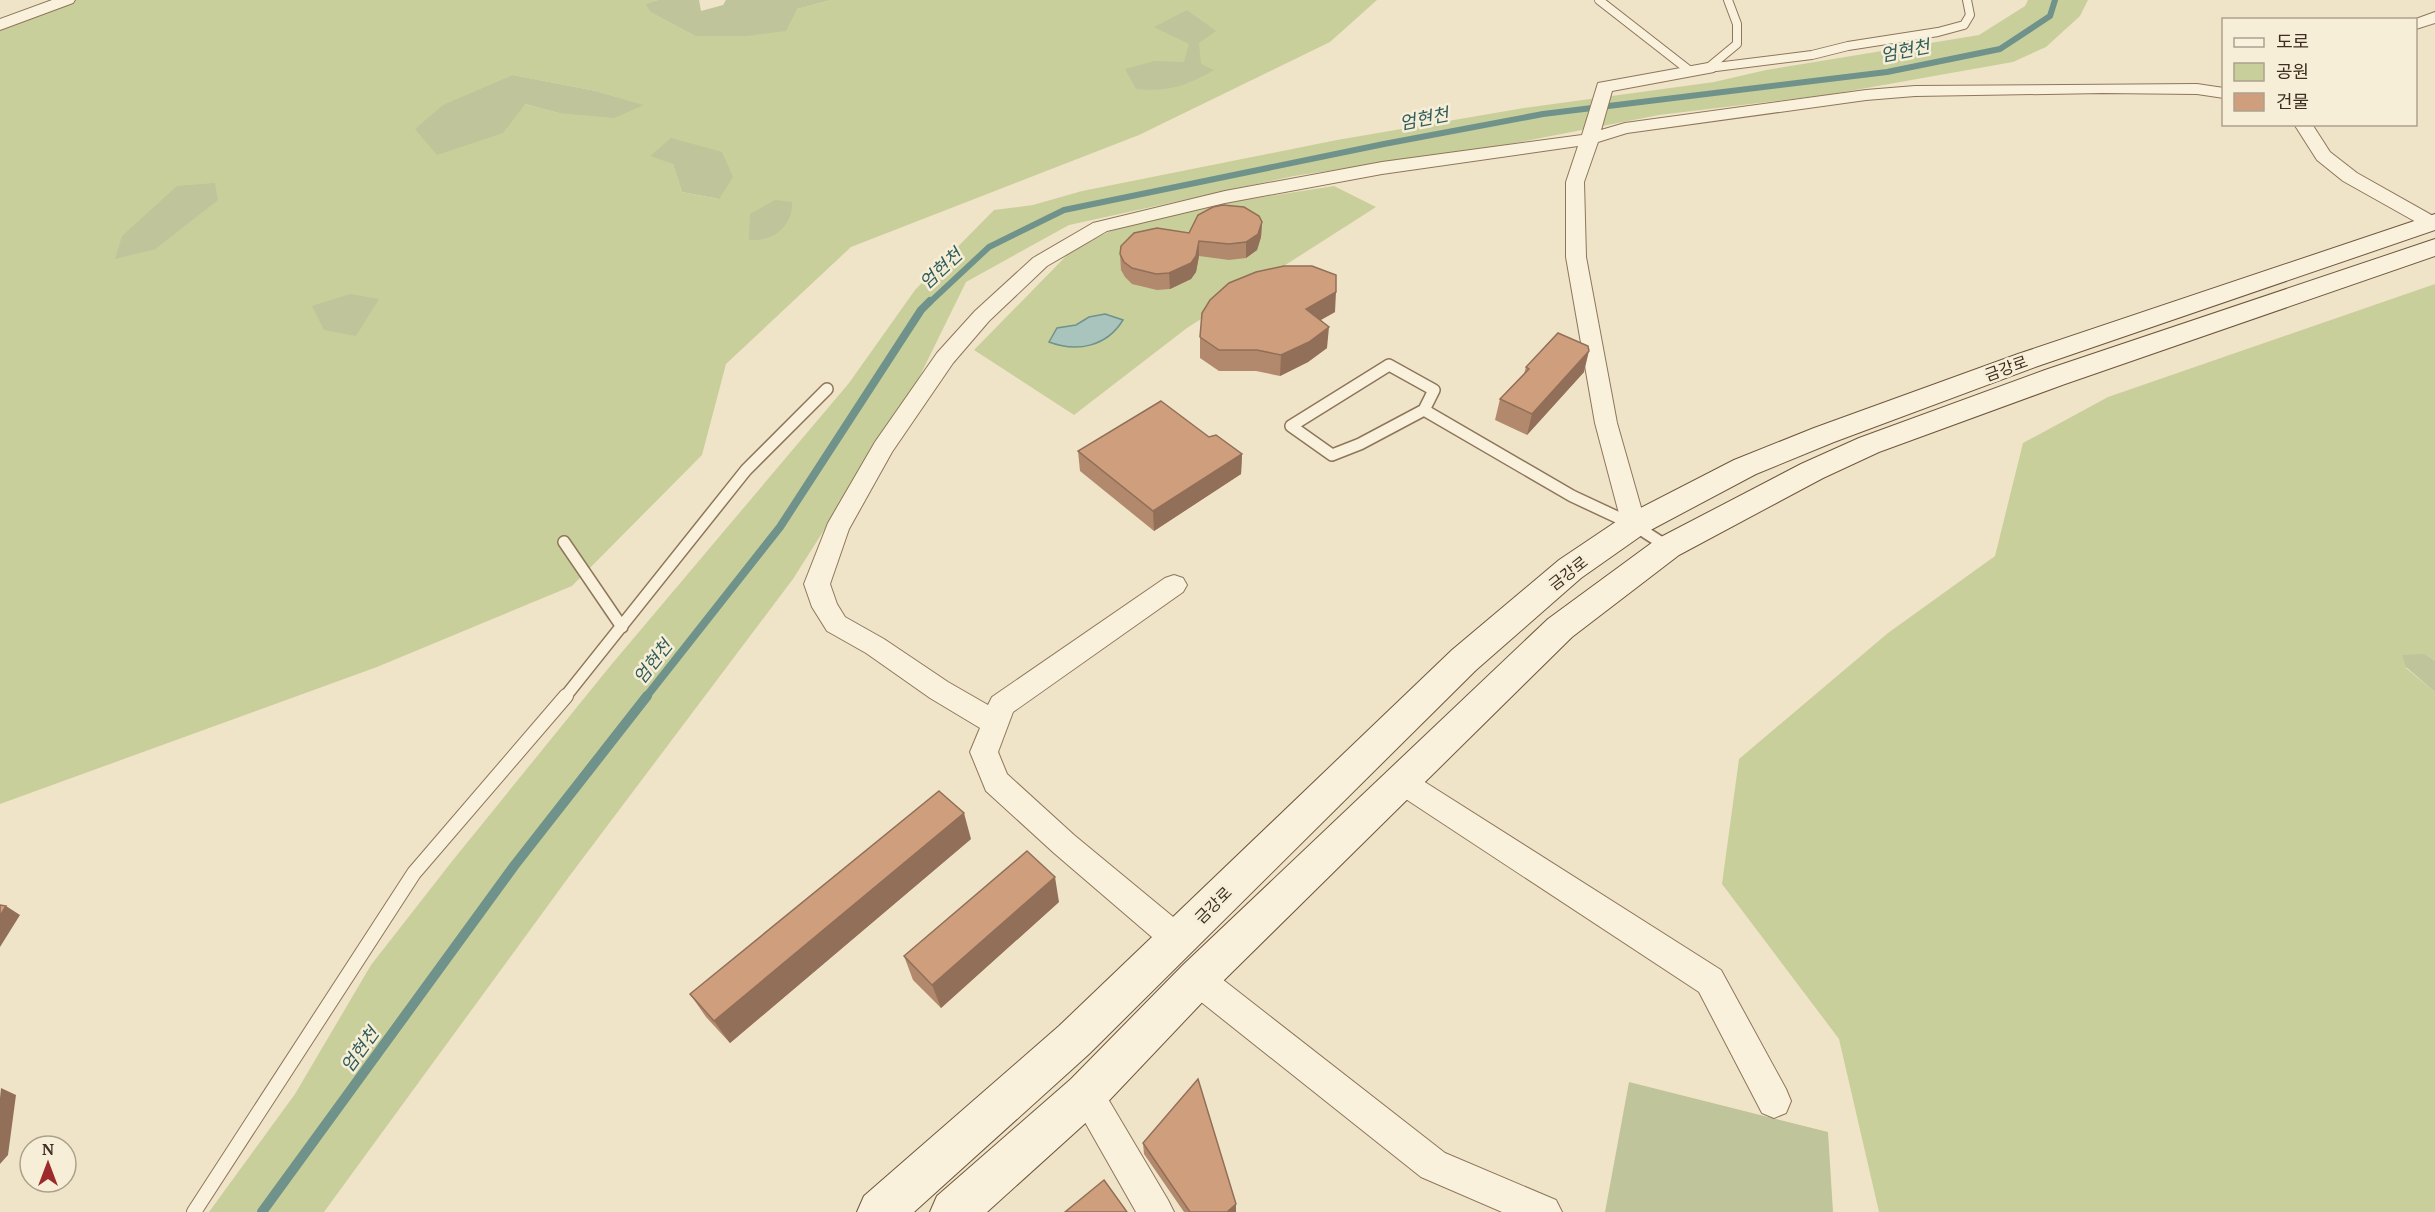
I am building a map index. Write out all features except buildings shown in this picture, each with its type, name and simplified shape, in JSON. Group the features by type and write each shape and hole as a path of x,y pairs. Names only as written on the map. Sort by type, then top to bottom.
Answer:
{"main road":[{"name":"금강로","path":"880,1212 1074,1040 1464,660 1570,569 1634,525 1745,468 1824,435 2028,360 2434,231"},
{"name":"금강로","path":"953,1212 1086,1094 1197,979 1399,780 1560,628 1668,547 1812,471 1869,445 2055,377 2434,231"}],"street":[{"path":"0,25 67,0"},
{"path":"2417,23 2435,16"},
{"path":"1634,525 1606,423 1576,257 1575,182 1604,87 1708,68"},
{"path":"995,723 939,690 875,646 836,624 825,607 817,584 837,529 883,448 945,357 982,316 1040,261 1100,227 1225,197 1382,168 1590,139 1625,128 1866,95 1915,91 2103,88 2197,89 2222,93"},
{"path":"2304,126 2323,156 2350,177 2434,231"},
{"path":"1174,585 1002,705 984,752 996,782 1064,844 1178,940"},
{"path":"1399,780 1710,981 1774,1101"},
{"path":"1197,979 1433,1166 1544,1212"},
{"path":"1086,1094 1156,1212"}],"lane":[{"path":"1599,0 1690,71"},
{"path":"1708,68 1737,44 1737,24 1728,0"},
{"path":"1708,68 1770,62 1848,46 1938,32 1964,25 1970,15 1967,0"},
{"path":"1389,365 1434,390 1424,410 1360,444 1332,455 1291,426 1389,365"},
{"path":"194,1212 414,873 591,667 746,470 827,389"},
{"path":"1424,410 1572,496 1634,525 1668,547"},
{"path":"564,542 622,627"}],"green space":[{"path":"53,0 658,0 645,4 650,12 695,36 747,36 797,9 831,0 1377,0 1330,42 1139,135 851,247 726,364 702,455 572,586 377,667 0,804 0,29","holes":["513,75 596,91 643,105 559,113 525,104","673,164 718,199 682,192","217,200 156,249 122,236 141,221"]},
{"path":"658,0 699,0 701,11 723,5 726,0 831,0 797,9 786,31 747,36 695,36 650,12 645,4"},
{"path":"2028,0 2088,0 2080,16 2046,47 2013,62 1827,95 1659,115 1510,144 1294,176 1069,225 966,282 913,390 793,579 568,878 324,1212 209,1212 295,1094 371,965 453,860 611,665 849,383 915,290 994,210 1033,205 1082,191 1337,140 1524,108 1714,82 1766,70 1979,35 2025,6"},
{"path":"1187,10 1216,31 1199,43 1201,64 1214,70 1177,87 1158,90 1136,89 1125,69 1155,61 1184,62 1189,44 1154,27"},
{"path":"513,75 596,91 644,105 614,118 559,113 525,104 503,133 437,155 415,129 443,105"},
{"path":"671,138 722,152 733,177 719,199 682,192 673,164 650,156"},
{"path":"215,183 218,200 156,249 115,259 122,236 177,186"},
{"path":"1334,186 1376,207 1187,328 1074,415 974,350 1070,252 1114,229 1237,201"},
{"path":"775,200 792,202 789,219 785,226 766,238 749,240 750,214"},
{"path":"2435,284 2435,661 2425,654 2406,668 2435,692 2435,1212 1879,1212 1839,1039 1722,884 1739,759 1888,633 1995,556 2023,443 2108,397"},
{"path":"350,294 379,299 356,336 324,330 312,306"},
{"path":"2425,654 2435,661 2435,692 2406,667 2402,655"},
{"path":"1629,1082 1828,1132 1833,1212 1605,1212"}],"water":[{"path":"1105,314 1123,320 1109,336 1100,341 1081,347 1049,342 1057,328 1076,325 1089,317"}],"waterway":[{"name":"엄현천","path":"929,303 989,247 1064,210 1384,144 1543,114 1887,72 2000,49 2050,16 2055,0"},
{"name":"엄현천","path":"646,697 780,527 921,310 930,301"},
{"name":"엄현천","path":"262,1212 514,866 647,696"}]}
